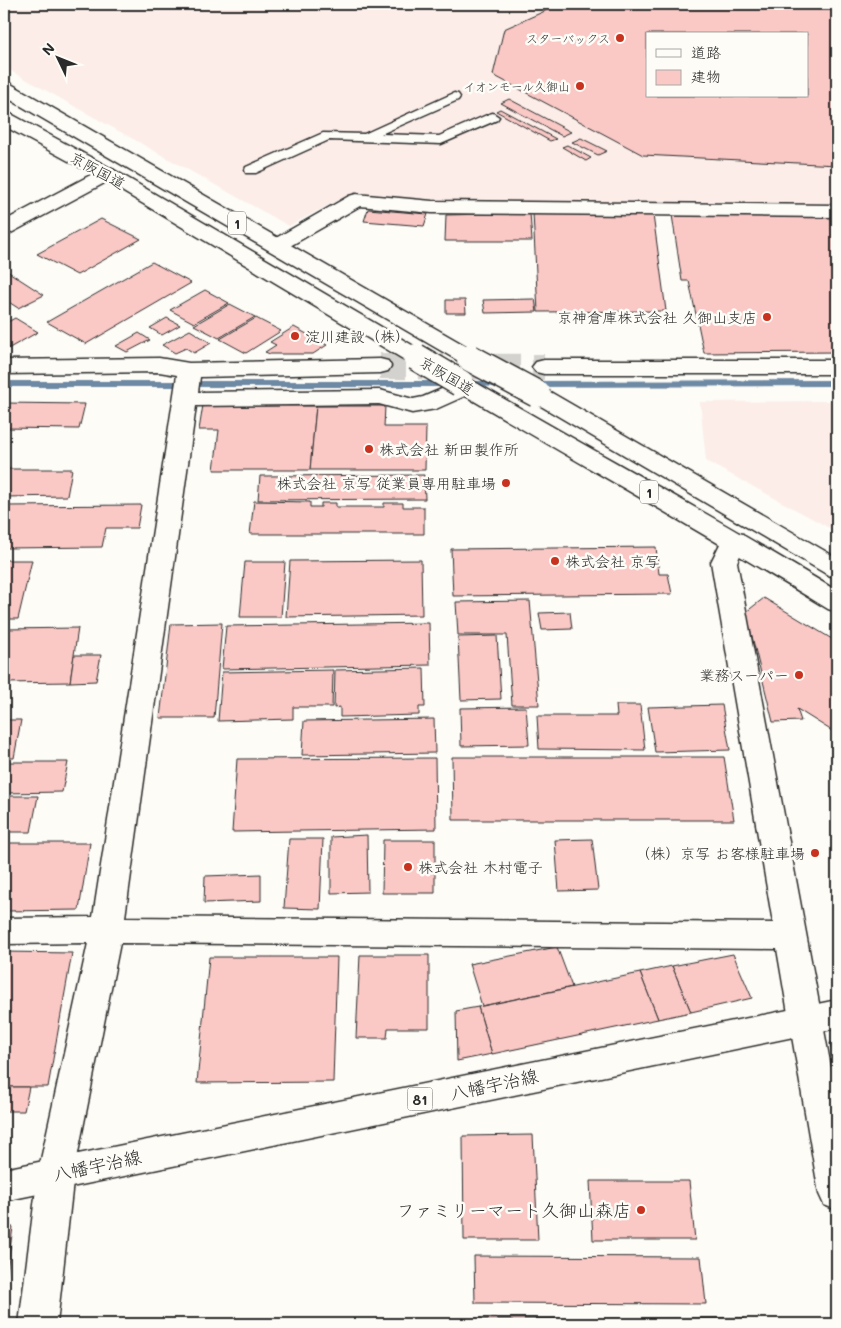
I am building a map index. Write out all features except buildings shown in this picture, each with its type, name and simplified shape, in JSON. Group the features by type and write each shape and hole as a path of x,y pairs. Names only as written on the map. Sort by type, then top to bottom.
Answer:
{"main road":[{"name":"京阪国道","path":"4,88 470,358 537,394 837,569"},
{"name":"京阪国道","path":"4,118 107,174 594,462 734,540 837,602"},
{"path":"4,229 107,174"},
{"path":"276,246 356,200 432,207 837,211"},
{"path":"4,367 159,365 189,370 380,366"},
{"path":"544,367 837,367"},
{"path":"38,1324 56,1173 107,930 189,370"},
{"path":"184,399 380,397 412,406 428,404 463,385"},
{"path":"734,540 724,562 837,1194"},
{"path":"4,931 107,930 790,936"},
{"name":"八幡宇治線","path":"4,1185 837,1014"}],"lane":[{"path":"364,138 454,96"},
{"path":"251,170 327,136 441,140 494,117"}],"shaded area":[{"path":"4,4 837,4 837,204 437,202 365,197 352,193 289,226 4,67"},
{"path":"837,401 837,532 706,461 700,402"}],"waterway":[{"path":"531,384 837,383"},
{"path":"4,384 449,384"},
{"path":"466,384 504,384"}],"tunnel":[{"path":"380,366 544,367"}],"place":[{"name":"スターバックス","path":"620,38"},
{"name":"イオンモール久御山","path":"580,86"},
{"name":"京神倉庫株式会社 久御山支店","path":"767,317"},
{"name":"淀川建設（株）","path":"295,336"},
{"name":"株式会社 新田製作所","path":"369,449"},
{"name":"株式会社 京写 従業員専用駐車場","path":"506,483"},
{"name":"株式会社 京写","path":"555,561"},
{"name":"業務スーパー","path":"799,675"},
{"name":"（株）京写 お客様駐車場","path":"815,853"},
{"name":"株式会社 木村電子","path":"408,867"},
{"name":"ファミリーマート久御山森店","path":"641,1210"}]}
